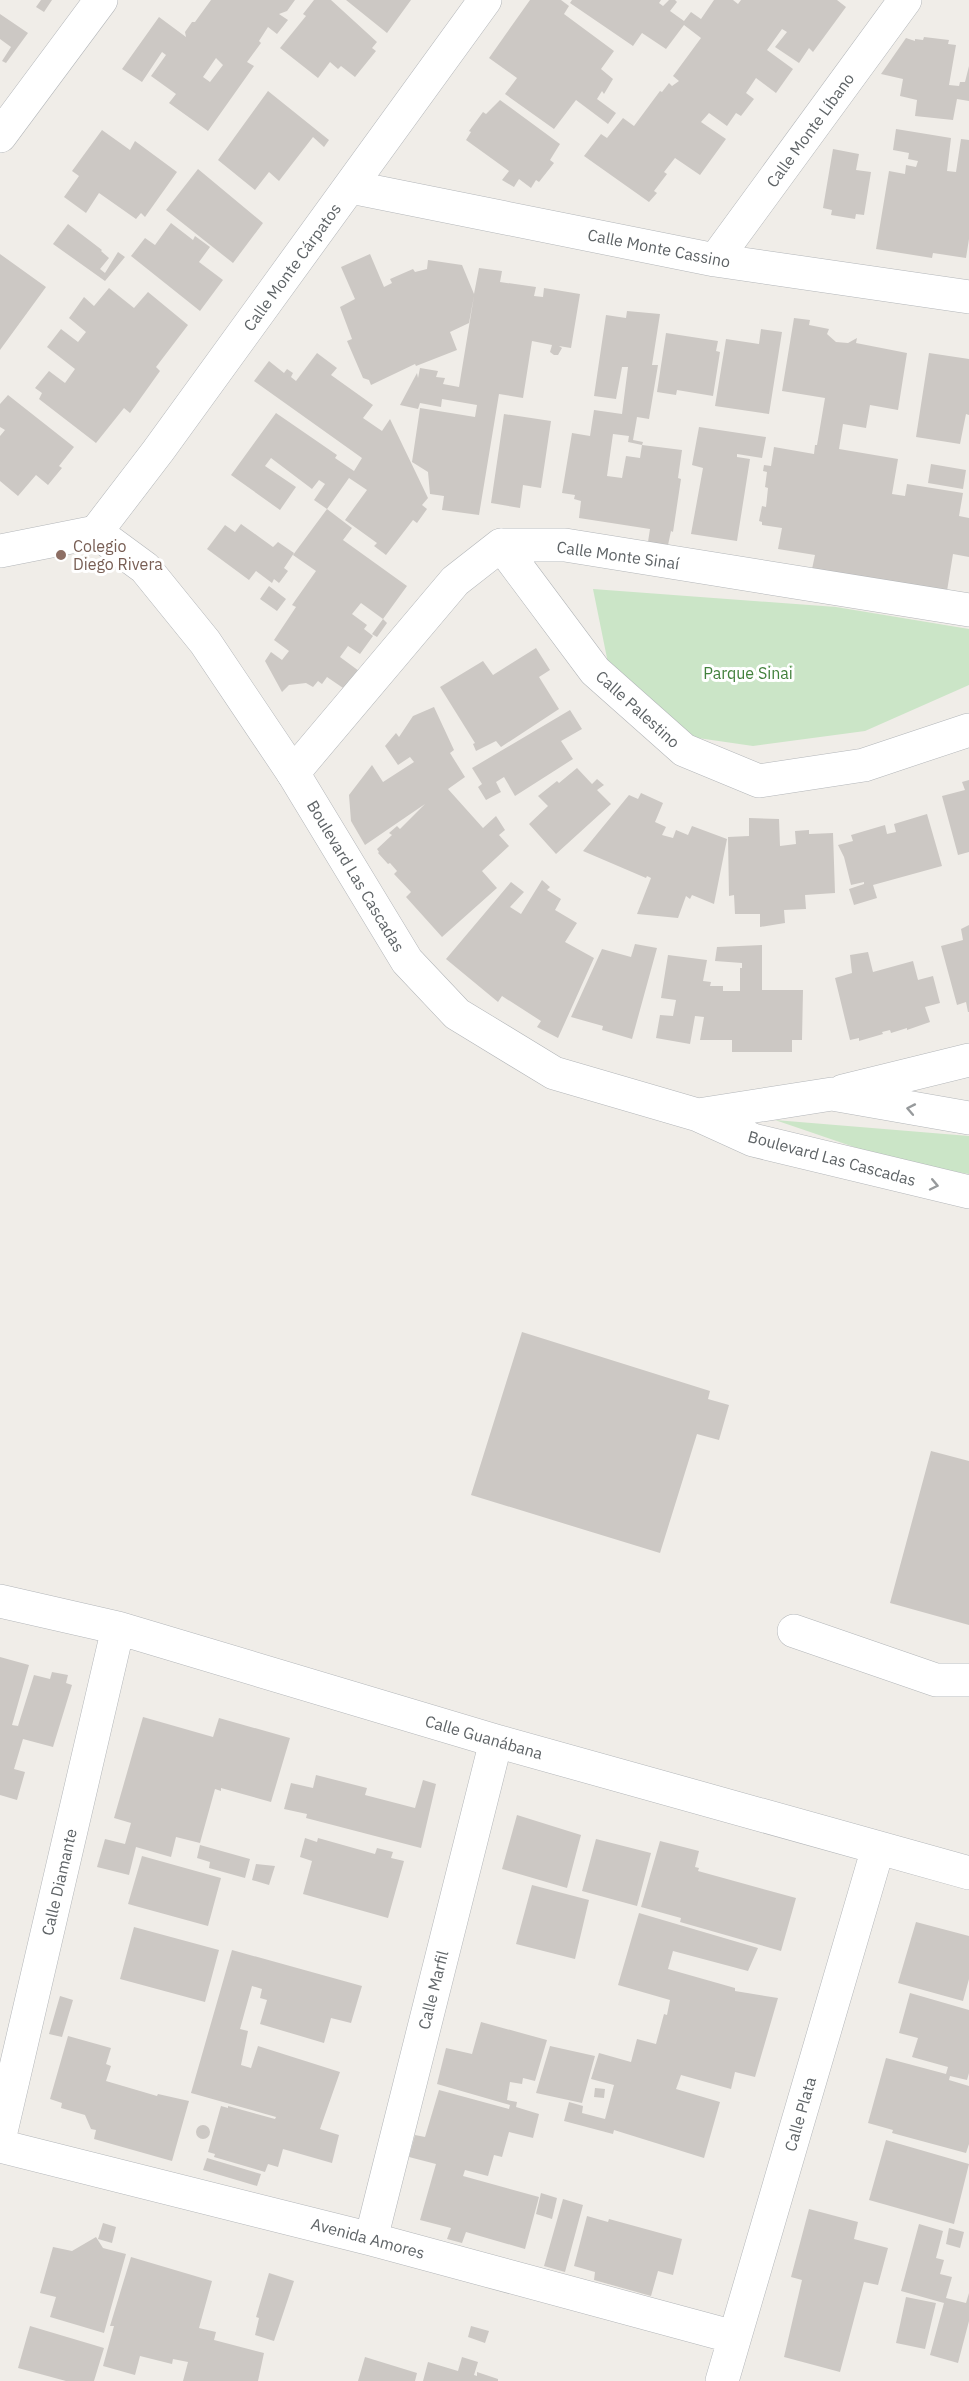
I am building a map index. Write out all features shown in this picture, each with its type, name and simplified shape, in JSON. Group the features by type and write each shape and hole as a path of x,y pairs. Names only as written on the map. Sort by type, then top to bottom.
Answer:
{"street":[{"path":"0,136 100,0"},
{"name":"Calle Monte Cárpatos","path":"96,532 158,451 485,0"},
{"name":"Calle Monte Líbano","path":"715,260 905,0"},
{"name":"Calle Monte Cassino","path":"351,187 715,260 969,297"},
{"path":"0,551 96,532"},
{"name":"Boulevard Las Cascadas","path":"96,532 145,568 205,642 293,773 407,961 457,1014 554,1073 698,1115 753,1140 969,1192"},
{"path":"293,773 455,581 501,545"},
{"name":"Calle Monte Sinaí","path":"501,545 565,545 969,610"},
{"name":"Calle Palestino","path":"501,545 595,671 684,750 759,781 864,765 969,730"},
{"path":"832,1094 969,1060"},
{"name":"Boulevard Las Cascadas","path":"698,1115 832,1094 969,1118"},
{"name":"Calle Guanábana","path":"0,1601 118,1628 496,1741 969,1873"},
{"name":"Calle Diamante","path":"0,2136 118,1628"},
{"path":"794,1631 936,1680 969,1680"},
{"name":"Calle Marfil","path":"371,2239 496,1741"},
{"name":"Calle Plata","path":"722,2381 878,1848"},
{"name":"Avenida Amores","path":"0,2146 371,2239 734,2337"}],"green space":[{"name":"Parque Sinai","path":"593,589 836,607 969,629 969,685 865,731 753,746 691,737 609,668"},
{"path":"775,1120 969,1136 969,1174 898,1162"}],"building":[{"path":"41,0 52,0 44,12 36,7"},
{"path":"211,0 295,0 287,11 279,14 288,20 277,34 268,27 259,41 261,43 247,62 254,66 208,131 169,103 176,94 151,76 166,55 162,52 142,82 122,69 159,17 186,37 185,32 192,22 195,22","holes":["216,58 223,65 210,82 203,77"]},
{"path":"314,0 331,0 377,42 372,48 376,51 355,77 341,66 338,69 330,62 318,78 280,48 306,16 303,14"},
{"path":"346,0 411,0 387,33"},
{"path":"530,0 561,0 569,6 564,14 614,51 601,69 613,79 604,94 602,91 597,99 616,113 608,124 576,100 554,129 505,94 517,78 489,58"},
{"path":"572,0 661,0 659,3 663,6 669,0 675,0 677,2 670,11 684,21 691,12 701,19 714,0 733,0 738,4 741,0 837,0 846,7 813,52 809,48 799,63 775,47 787,32 782,29 767,50 793,69 776,93 756,78 746,93 754,99 741,116 736,113 727,126 709,113 701,122 726,139 700,175 675,158 664,172 667,174 654,191 657,193 649,202 584,156 601,134 607,138 623,118 634,126 660,91 662,92 669,83 672,86 679,81 673,76 701,38 684,25 666,49 642,33 633,46 570,3"},
{"path":"0,14 28,33 6,63 2,61 11,47 0,39"},
{"path":"924,37 949,40 948,44 956,45 949,85 959,86 960,82 965,82 969,66 969,101 957,99 953,120 915,116 917,100 900,96 903,79 881,74 906,38 915,41 915,39 923,40"},
{"path":"268,91 329,140 324,147 313,137 279,181 269,172 255,190 218,160"},
{"path":"500,100 560,144 550,160 554,163 539,182 536,180 531,188 519,179 514,187 502,180 509,171 466,140 471,132 469,131 483,112 486,114"},
{"path":"896,129 951,138 947,171 956,172 961,139 969,140 969,239 966,258 933,253 932,258 876,249 889,171 905,174 906,165 916,167 918,161 908,159 909,153 893,150"},
{"path":"102,130 130,150 135,141 177,172 145,217 141,213 136,219 99,193 86,213 64,197 79,176 72,171"},
{"path":"833,149 859,154 856,170 871,172 864,215 856,214 855,219 831,215 832,210 823,208"},
{"path":"198,169 263,223 233,263 166,210"},
{"path":"171,223 193,240 195,236 210,247 199,262 223,280 200,311 131,256 145,238 155,245"},
{"path":"68,224 109,258 100,269 105,273 118,252 125,257 105,281 53,244"},
{"path":"0,254 46,287 0,350"},
{"path":"370,254 384,287 392,283 390,279 413,269 415,272 427,269 428,260 462,265 474,294 479,268 502,271 500,282 536,287 534,296 543,297 544,288 580,294 571,348 559,346 562,348 558,355 554,355 550,352 552,345 532,341 523,398 499,394 479,515 442,510 444,496 430,494 428,472 412,462 420,408 475,417 477,405 442,399 441,407 420,403 418,409 400,405 417,373 418,378 420,368 438,371 436,377 445,378 443,384 459,387 474,296 469,323 450,332 457,350 416,366 415,364 371,385 369,380 363,378 347,341 352,339 340,307 355,299 341,267"},
{"path":"109,288 134,308 148,292 188,325 156,367 160,371 130,413 124,408 96,443 39,399 42,393 35,388 49,371 65,383 75,369 47,347 61,329 78,342 86,332 69,318 84,297 94,306"},
{"path":"627,311 660,314 652,365 658,365 649,419 637,417 633,440 643,442 642,445 682,450 678,478 681,479 673,532 671,531 668,545 648,542 650,529 579,518 581,501 574,499 575,495 562,493 572,433 590,436 594,410 622,414 628,367 622,367 616,399 594,396 606,315 626,318","holes":["613,434 629,436 628,442 642,445 640,458 626,456 622,478 607,476"]},
{"path":"794,318 810,320 809,325 829,329 827,334 836,342 848,343 857,338 856,343 907,353 898,410 870,405 866,428 843,424 839,449 898,459 892,494 905,496 907,484 963,493 959,516 969,518 969,557 953,554 947,591 812,569 815,555 778,549 782,528 762,525 759,521 762,506 766,507 768,488 765,487 767,472 763,471 764,465 771,466 774,447 814,454 815,445 817,445 825,398 782,391"},
{"path":"761,329 782,332 769,414 715,406 726,339 759,344"},
{"path":"666,333 718,341 716,351 720,352 713,396 677,390 676,395 657,392"},
{"path":"317,353 337,368 331,375 373,405 363,418 382,431 390,419 428,498 422,505 427,509 417,523 413,520 386,555 374,546 377,543 345,520 367,490 349,478 327,509 314,500 325,484 319,480 312,489 271,458 265,466 296,487 280,510 231,475 276,413 337,455 335,458 354,471 362,458 254,381 269,361 284,373 287,369 293,373 291,377 296,381"},
{"path":"929,353 969,359 969,415 966,414 960,444 916,437"},
{"path":"8,395 74,447 59,466 62,468 48,485 36,475 18,496 0,481 0,436 5,430 0,427 0,404"},
{"path":"504,414 551,421 541,488 523,485 520,508 491,503"},
{"path":"699,427 766,437 762,458 737,454 737,457 750,459 737,541 691,534 703,468 692,465"},
{"path":"931,464 966,470 963,489 928,483"},
{"path":"327,509 352,528 343,540 407,586 383,619 361,603 352,614 367,625 364,629 373,636 360,654 348,646 340,657 359,671 346,690 327,677 322,684 318,681 313,687 306,683 289,685 282,692 265,661 271,652 282,660 289,651 274,640 296,607 292,605 316,571 293,555"},
{"path":"241,524 273,547 278,542 294,553 284,568 288,571 279,583 274,579 272,583 256,571 249,580 207,549 225,525 235,532"},
{"path":"269,586 286,599 277,611 260,599"},
{"path":"383,619 387,623 377,637 372,634"},
{"path":"536,648 550,670 539,677 559,709 501,747 496,741 476,751 473,744 475,743 440,687 483,661 493,675"},
{"path":"434,707 454,750 450,753 465,777 448,789 483,828 496,816 505,830 499,835 509,846 482,871 497,888 442,937 406,897 411,892 394,874 397,871 378,853 377,849 392,835 389,833 397,826 400,829 425,804 365,845 351,821 349,795 372,765 383,782 414,762 410,757 398,765 385,746 396,733 399,737 413,716"},
{"path":"570,710 582,729 561,741 573,759 515,796 504,777 496,782 501,792 486,800 478,787 482,784 472,768"},
{"path":"577,768 592,784 597,779 604,785 597,790 611,804 556,854 529,824 548,806 538,796"},
{"path":"969,780 969,852 958,855 942,796 965,790 962,782"},
{"path":"641,793 663,803 655,822 666,827 662,835 673,838 676,830 688,835 692,826 727,839 714,904 692,895 690,899 686,896 678,918 637,914 651,878 647,876 646,878 583,851 629,795 638,799"},
{"path":"927,814 942,866 873,885 877,898 854,905 849,889 864,884 864,882 851,885 844,857 838,845 853,841 851,835 885,825 887,834 896,832 894,824"},
{"path":"749,818 779,819 780,846 796,844 795,831 809,830 809,834 833,833 835,893 805,895 806,909 784,910 785,923 760,927 760,914 735,914 734,895 729,896 728,837 749,836"},
{"path":"542,880 550,887 547,890 561,899 555,910 577,923 565,942 594,958 558,1038 537,1027 541,1021 502,996 498,1002 446,959 511,882 524,892 510,907 521,914"},
{"path":"969,925 968,1012 966,1002 957,1005 941,946 963,940 961,929"},
{"path":"635,944 657,948 632,1039 602,1030 603,1026 571,1017 602,949 631,957"},
{"path":"762,945 762,990 803,990 802,1040 792,1040 792,1052 732,1052 732,1040 700,1040 704,1017 695,1016 690,1044 656,1038 660,1015 673,1016 676,1000 661,998 668,955 707,960 703,981 711,982 710,986 723,986 723,991 740,991 742,963 715,961 717,947"},
{"path":"868,952 873,972 913,961 918,980 933,976 940,1003 925,1007 930,1022 907,1030 907,1028 891,1033 890,1030 882,1032 883,1034 859,1041 859,1038 850,1040 835,978 852,973 850,955"},
{"path":"522,1332 710,1391 708,1399 729,1405 719,1440 697,1434 660,1553 471,1495"},
{"path":"931,1451 969,1461 969,1625 890,1603"},
{"path":"0,1657 29,1665 12,1725 18,1726 34,1675 50,1679 52,1672 68,1675 66,1683 72,1685 53,1747 23,1739 14,1769 25,1772 17,1800 0,1795"},
{"path":"143,1717 213,1737 219,1718 290,1738 271,1802 221,1788 221,1791 215,1789 200,1843 176,1837 171,1857 136,1847 129,1875 97,1867 105,1839 125,1844 131,1823 114,1818"},
{"path":"316,1775 367,1788 365,1795 415,1808 423,1780 436,1784 421,1848 306,1818 307,1814 284,1809 291,1783 313,1788"},
{"path":"517,1815 581,1835 567,1888 502,1869"},
{"path":"305,1838 317,1842 318,1838 375,1854 377,1848 393,1852 391,1858 404,1861 388,1918 303,1894 312,1861 300,1857"},
{"path":"596,1839 651,1853 637,1906 582,1891"},
{"path":"660,1841 699,1851 695,1867 699,1868 698,1871 796,1898 781,1951 680,1922 681,1918 641,1907"},
{"path":"200,1845 250,1859 245,1878 209,1868 210,1862 197,1858"},
{"path":"142,1856 221,1878 208,1926 128,1904"},
{"path":"256,1864 275,1866 269,1885 252,1880"},
{"path":"532,1885 589,1900 575,1959 516,1944"},
{"path":"639,1913 758,1948 748,1971 673,1951 668,1969 735,1988 735,1991 778,1998 755,2077 735,2072 731,2089 681,2075 676,2089 720,2102 704,2158 614,2130 613,2134 564,2121 569,2102 583,2106 582,2113 605,2119 614,2085 591,2079 599,2053 631,2062 637,2039 656,2044 664,2014 667,2015 670,2000 618,1985"},
{"path":"916,1922 969,1936 969,1979 963,2001 898,1983"},
{"path":"134,1927 219,1950 205,2002 120,1979"},
{"path":"232,1950 362,1986 351,2023 331,2018 324,2043 260,2024 267,2000 260,1998 262,1989 252,1986 240,2029 248,2031 241,2065 251,2068 258,2046 340,2072 320,2129 339,2135 332,2163 283,2149 278,2167 268,2164 265,2172 214,2157 215,2154 208,2152 221,2106 275,2119 276,2117 191,2093"},
{"path":"910,1993 969,2010 967,2080 950,2076 949,2080 969,2086 969,2144 966,2153 892,2133 893,2130 868,2123 886,2058 946,2074 948,2067 912,2057 918,2038 899,2033"},
{"path":"60,1996 73,2000 62,2037 49,2034"},
{"path":"481,2022 547,2040 535,2081 523,2078 522,2084 510,2082 507,2100 517,2102 516,2107 539,2114 533,2138 509,2132 502,2157 494,2155 488,2176 465,2170 463,2176 539,2197 525,2249 466,2232 462,2243 447,2239 451,2228 420,2220 436,2164 409,2157 415,2135 425,2137 439,2090 509,2109 510,2105 437,2084 446,2048 472,2054"},
{"path":"68,2036 111,2048 106,2064 111,2066 106,2081 157,2096 158,2094 189,2101 172,2161 94,2139 96,2130 91,2129 85,2115 61,2108 62,2103 50,2099"},
{"path":"550,2046 595,2056 582,2103 536,2093"},
{"path":"595,2088 605,2089 604,2098 594,2097"},
{"path":"203,2125 208,2127 210,2132 208,2137 203,2139 198,2137 196,2132 198,2127"},
{"path":"886,2140 969,2164 954,2224 869,2200"},
{"path":"207,2158 261,2174 257,2186 203,2170"},
{"path":"541,2193 557,2198 552,2219 536,2214"},
{"path":"563,2199 583,2205 565,2272 544,2266"},
{"path":"809,2209 858,2222 854,2239 888,2248 878,2285 864,2282 840,2372 784,2357 802,2280 791,2277"},
{"path":"587,2216 608,2222 609,2219 682,2239 673,2275 658,2271 651,2296 594,2280 595,2272 574,2266"},
{"path":"103,2223 116,2227 112,2243 98,2239"},
{"path":"919,2224 943,2231 936,2258 944,2260 940,2274 952,2277 946,2298 966,2303 969,2293 969,2321 958,2363 930,2355 944,2303 901,2291"},
{"path":"949,2228 964,2232 960,2248 946,2244"},
{"path":"96,2237 103,2248 126,2254 104,2333 50,2317 56,2297 40,2293 53,2247 72,2251"},
{"path":"131,2257 212,2281 199,2328 216,2332 214,2340 264,2353 258,2381 183,2381 188,2362 173,2359 172,2364 140,2356 135,2375 103,2366 114,2326 110,2326"},
{"path":"269,2273 294,2281 274,2341 255,2335 259,2318 256,2317"},
{"path":"906,2297 936,2303 925,2349 896,2343"},
{"path":"30,2326 104,2348 94,2381 66,2381 18,2368"},
{"path":"471,2326 489,2331 485,2343 468,2337"},
{"path":"365,2357 417,2373 415,2381 358,2381"},
{"path":"462,2357 478,2362 474,2375 477,2376 477,2372 498,2379 498,2381 423,2381 428,2362 458,2371"}],"place":[{"name":"Colegio Diego Rivera","path":"61,555"}]}
